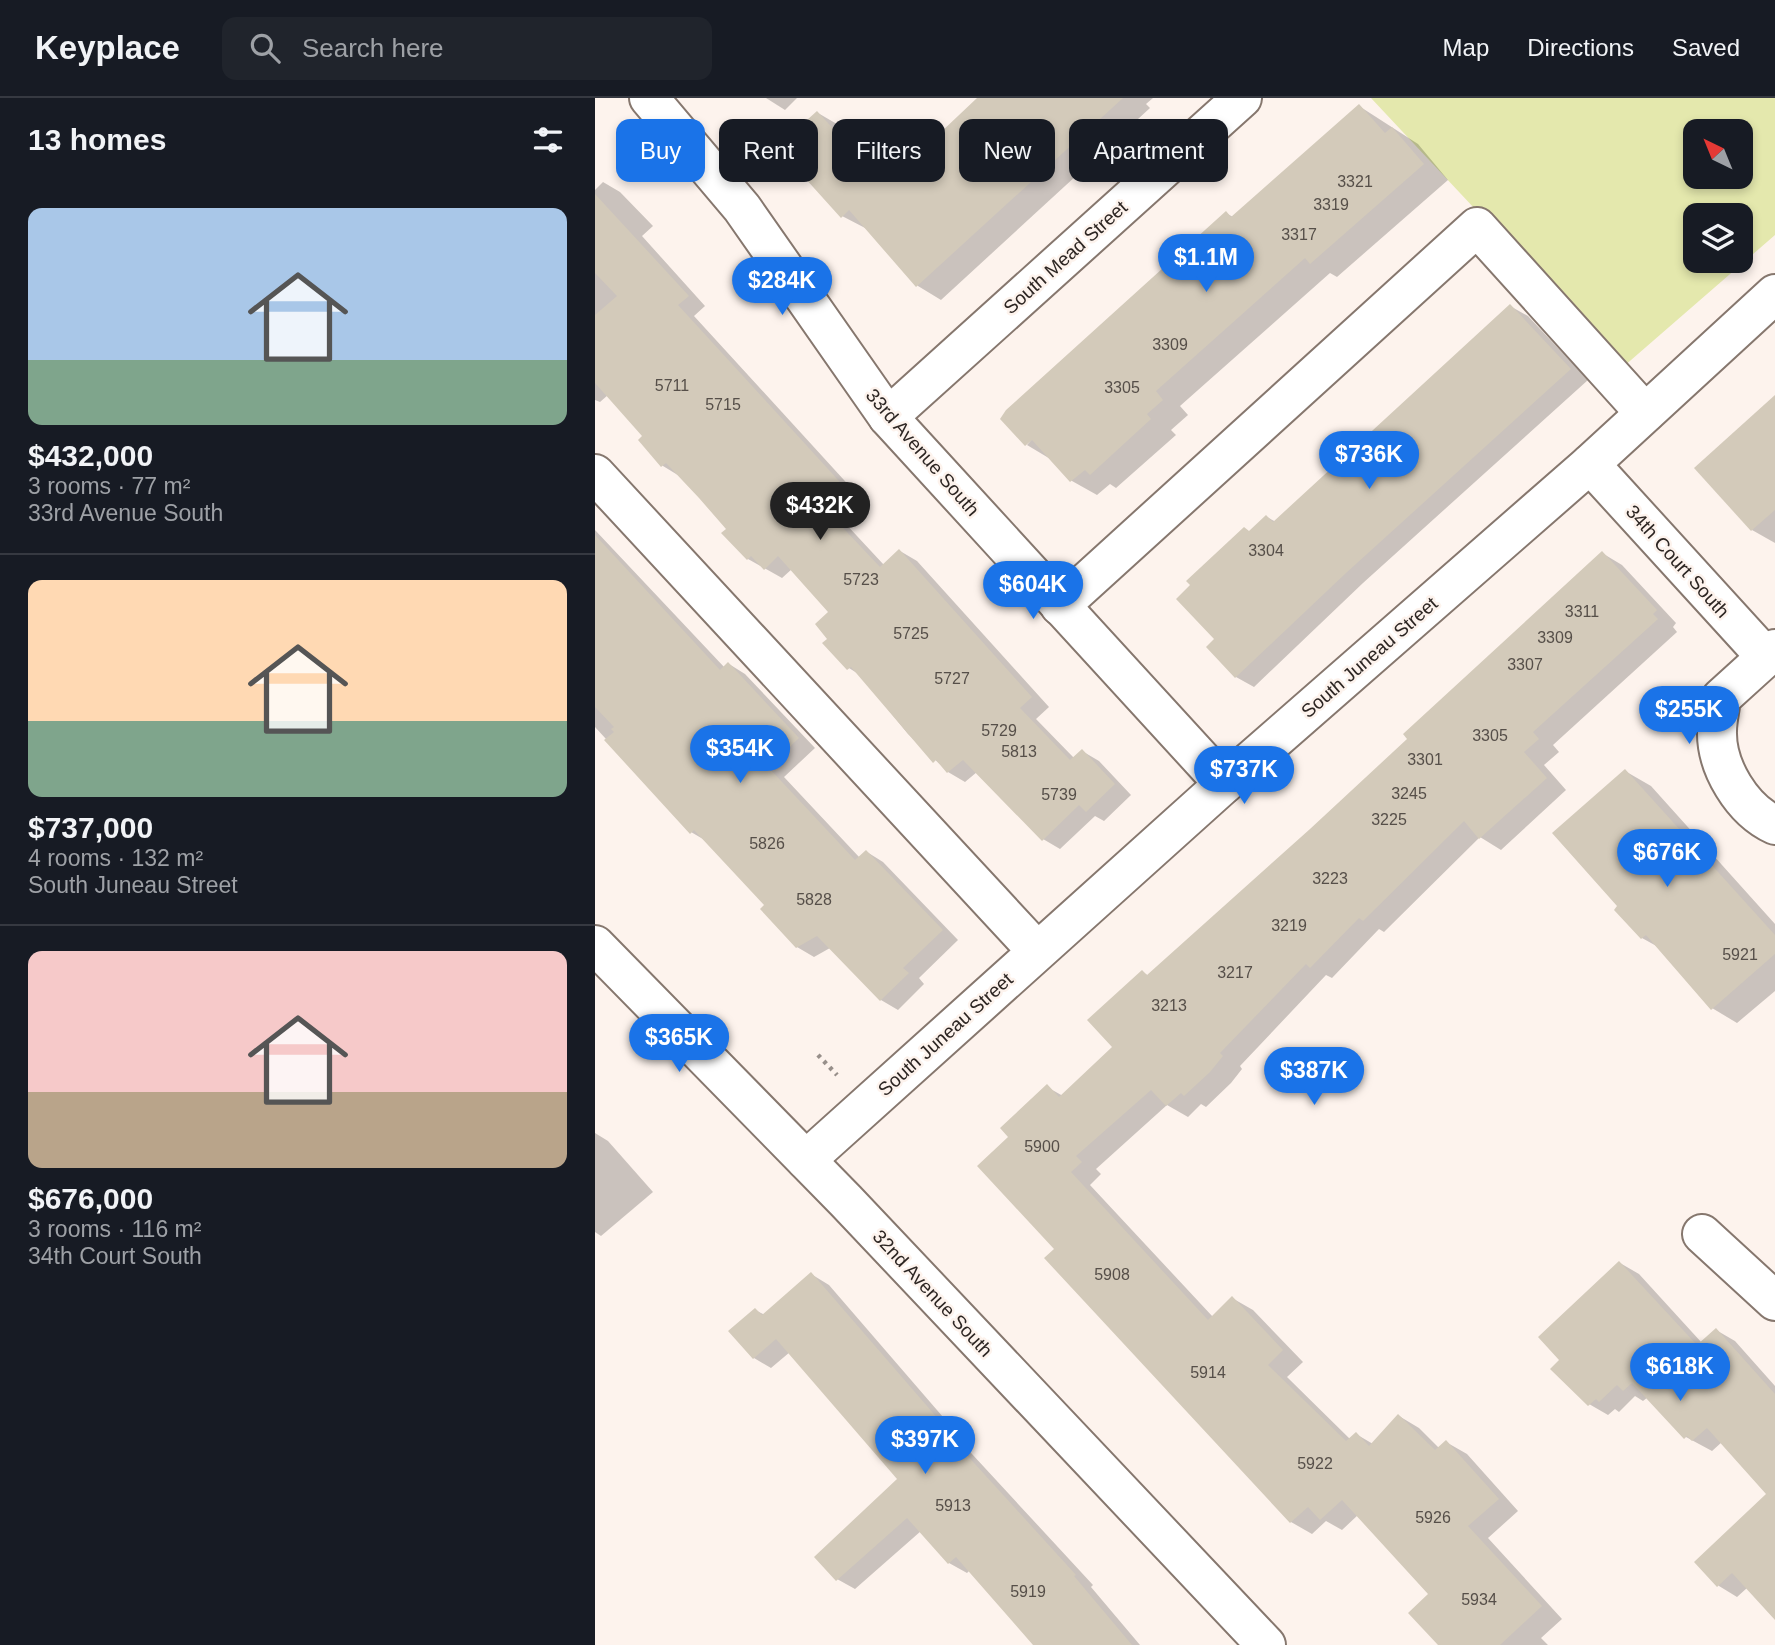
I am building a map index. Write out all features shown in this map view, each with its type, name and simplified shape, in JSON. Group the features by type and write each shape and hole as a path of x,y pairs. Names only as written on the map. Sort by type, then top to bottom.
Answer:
{"street":[{"name":"33rd Avenue South","path":"649,98 742,208 887,417 1224,784"},
{"name":"South Mead Street","path":"887,417 1242,98"},
{"path":"1060,606 1477,227 1645,413"},
{"name":"South Juneau Street","path":"806,1160 1224,784 1590,464 1775,294"},
{"name":"34th Court South","path":"1590,464 1770,653 1721,698 1717,733 1724,767 1741,798 1775,825"},
{"path":"595,474 1037,951"},
{"name":"32nd Avenue South","path":"595,945 806,1160 1266,1645"},
{"path":"1702,1234 1775,1301"}],"path":[{"path":"818,1055 838,1076"}],"green space":[{"path":"1371,98 1775,98 1775,235 1753,254 1753,203 1683,203 1683,273 1731,273 1623,367"}],"building":[{"path":"977,98 1123,98 1100,119 1069,119 1069,147 1055,160 1055,119 959,119 959,182 1031,182 916,287 849,210 841,218 809,182 818,182 818,119 808,119 817,111 832,127 832,182 945,182 945,128"},
{"path":"1359,104 1385,133 1392,127 1424,164 1310,264 1305,258 1156,391 1163,400 1147,414 1151,419 1090,475 1085,470 1070,482 1032,440 1025,446 1000,419 1006,410 1226,211 1231,217"},
{"path":"595,194 689,296 678,305 849,492 828,512 880,567 899,549 1032,697 1020,708 1070,760 1082,749 1115,784 1086,812 1079,805 1042,841 963,760 947,773 936,760 933,763 851,667 847,670 822,643 827,639 815,624 828,612 778,556 764,570 751,556 747,560 721,533 726,529 699,498 666,463 661,467 638,440 642,436 595,383 595,315 617,296 595,273"},
{"path":"1510,304 1571,369 1346,573 1235,678 1206,647 1214,639 1176,599 1190,585 1186,581 1244,527 1249,531 1266,515 1273,522"},
{"path":"1775,395 1775,510 1751,531 1694,468"},
{"path":"595,535 720,670 728,662 799,738 768,767 855,860 866,850 943,930 903,968 909,973 880,1001 817,936 796,948 760,909 764,905 694,830 690,834 604,740 614,732 611,729 614,727 595,707"},
{"path":"1602,551 1657,610 1653,614 1658,619 1533,732 1539,739 1524,752 1547,778 1479,839 1464,821 1363,921 1359,918 1310,968 1306,964 1220,1053 1223,1056 1210,1072 1184,1096 1181,1093 1166,1106 1151,1090 1076,1156 1082,1162 1071,1172 1208,1320 1232,1296 1283,1350 1268,1365 1346,1441 1356,1432 1369,1446 1398,1414 1435,1450 1446,1440 1499,1499 1468,1526 1542,1606 1500,1645 1438,1645 1408,1613 1428,1594 1342,1500 1320,1520 1308,1507 1290,1523 1044,1258 1054,1249 977,1166 1008,1137 1000,1128 1047,1084 1059,1097 1112,1047 1087,1020 1142,970 1147,975 1310,829 1407,739 1403,734"},
{"path":"1625,769 1775,935 1775,954 1711,1010 1646,935 1641,939 1614,910 1617,906 1552,833"},
{"path":"1619,1261 1697,1345 1716,1328 1775,1394 1775,1620 1732,1573 1717,1587 1694,1562 1766,1494 1707,1428 1692,1441 1687,1436 1684,1439 1632,1383 1623,1391 1617,1385 1599,1402 1596,1399 1588,1406 1550,1369 1559,1360 1538,1337"},
{"path":"811,1272 946,1428 944,1430 1076,1575 1074,1576 1132,1645 1033,1645 956,1557 948,1564 907,1518 836,1581 814,1557 897,1479 776,1339 753,1359 728,1331 755,1308 762,1315"}]}
